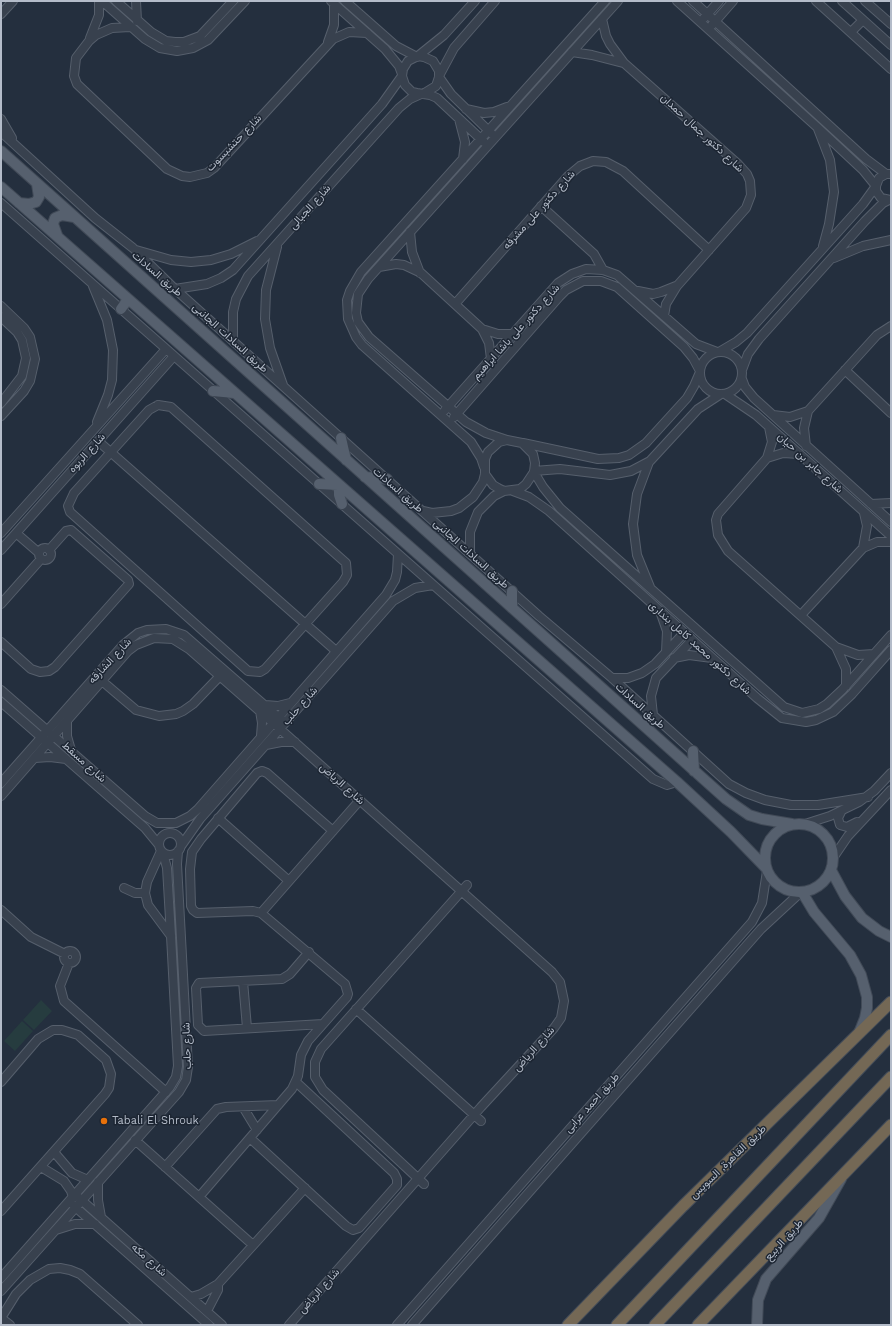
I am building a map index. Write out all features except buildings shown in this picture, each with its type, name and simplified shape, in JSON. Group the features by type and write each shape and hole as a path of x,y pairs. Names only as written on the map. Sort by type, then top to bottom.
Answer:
{"highway":[{"name":"طريق القاهرة, السويس","path":"568,1325 683,1206 856,1039 891,1002"},
{"path":"617,1325 891,1035"},
{"path":"655,1325 891,1077"},
{"path":"698,1325 891,1125"}],"main road":[{"name":"طريق السادات","path":"1,151 731,804 749,815 768,821 792,824"},
{"path":"19,203 29,204 36,202 39,197 37,184"},
{"path":"1,187 677,782 731,832 767,870 778,886 789,891 802,892 820,885 831,870 833,858 831,845 824,834 814,827 805,824 792,824 778,830 771,838 765,852 767,870"},
{"path":"58,237 53,224 55,218 62,215 74,217"},
{"path":"121,309 128,299"},
{"path":"213,390 234,393"},
{"path":"340,438 346,460"},
{"path":"365,477 387,479"},
{"path":"319,484 339,485"},
{"path":"339,485 339,495 342,504"},
{"path":"512,591 512,608"},
{"path":"693,751 694,771"},
{"path":"831,870 845,896 862,918 879,932 891,936"},
{"path":"802,892 814,912 850,955 861,975 867,997 867,1008 865,1018 856,1039"},
{"name":"طريق الربيع","path":"757,1325 758,1300 766,1279 819,1218 832,1197 842,1176"}],"street":[{"path":"2,15 13,1"},
{"path":"101,1 145,39 160,48 185,51 197,47 208,40 245,1"},
{"name":"شارع حتشبسوت","path":"101,1 98,20 89,41 75,63 74,76 77,84 167,169 178,175 190,177 199,176 214,168 326,45 340,35 349,32 367,33"},
{"path":"116,1 137,21 159,38 166,41 184,42 196,38 206,31 234,1"},
{"path":"136,1 137,21"},
{"path":"345,1 396,46 418,57 424,57 434,61 439,71 439,77 450,94 495,138"},
{"path":"402,75 408,61 418,57 444,35 475,1"},
{"path":"422,94 432,90 454,48 495,1"},
{"path":"508,491 493,485 485,471 481,458 471,442 362,345 356,337 348,320 348,300 354,282 361,272 605,1"},
{"path":"677,1 864,170 876,186 878,195 890,200"},
{"path":"693,1 866,159 889,173"},
{"path":"701,22 719,1"},
{"path":"709,29 733,1"},
{"path":"816,1 891,69"},
{"path":"842,1 891,45"},
{"path":"865,1 871,4 891,24"},
{"path":"616,2 368,279 358,294 356,303 358,322 363,330 448,406 476,428 507,440 598,459 614,459 629,455 646,443 687,398 707,357 731,346 741,338 822,249 876,186 879,178 889,173"},
{"path":"333,3 390,54 408,89 437,98 488,146"},
{"name":"شارع حتشبسوت","path":"326,45 334,25 333,3"},
{"name":"شارع دكتور جمال حمدان","path":"602,19 604,32 610,44 624,63 738,164 747,174 750,181 751,195 746,208 677,286 666,304 664,316"},
{"path":"851,32 863,20"},
{"name":"شارع حتشبسوت","path":"89,41 100,33 112,28 130,27"},
{"name":"شارع دكتور جمال حمدان","path":"572,52 624,63"},
{"name":"شارع الجبالى","path":"175,288 207,284 221,278 233,270 382,104 402,75"},
{"name":"شارع الجبالى","path":"233,341 233,312 242,286 400,108 410,99 422,94"},
{"path":"465,109 484,113 494,112 511,105"},
{"path":"458,117 465,142 463,159"},
{"path":"1,119 15,144"},
{"path":"817,126 830,160 834,192 829,224 822,249"},
{"name":"طريق السادات الجانبى","path":"1,132 95,218 133,248 340,438 612,678 722,778 738,789 778,803 805,806 818,805 868,796"},
{"name":"شارع دكتور على مشرفه","path":"455,304 568,176 580,166 593,161 606,162 619,167 710,250"},
{"path":"534,471 560,469 610,475 631,471 650,461 698,409 736,388 742,374 744,362 753,347 877,209 890,200"},
{"path":"1,203 657,782 667,785 677,782"},
{"path":"542,206 594,254 603,270"},
{"path":"410,232 412,252 421,273"},
{"path":"133,248 158,257 191,262 211,260 231,254 249,246 266,234"},
{"path":"832,259 863,246 891,240"},
{"path":"278,244 266,290 265,319 270,348 284,386"},
{"path":"379,267 396,264 404,265 421,273 482,329 489,343 491,359"},
{"name":"شارع دكتور على باشا ابراهيم","path":"441,414 558,283 580,271 603,270 623,279 696,344 718,352"},
{"path":"580,271 583,281 601,281 617,288 684,347 693,358 700,372 700,378 706,388 710,391 723,394"},
{"path":"361,272 368,279"},
{"name":"شارع دكتور على باشا ابراهيم","path":"449,422 559,297 574,285 583,281"},
{"path":"92,284 107,320 111,335 113,365 108,395 94,430"},
{"name":"شارع دكتور جمال حمدان","path":"636,291 645,293 662,292 677,286"},
{"path":"1,306 24,328 32,343 35,359 30,381 1,416"},
{"path":"1,317 17,332 25,349 26,358 22,376 1,403"},
{"path":"806,446 804,428 808,411 880,333 891,326"},
{"path":"482,329 498,334 514,334"},
{"name":"شارع الربوه","path":"1,533 166,348"},
{"path":"718,352 734,356 741,365 742,374"},
{"name":"شارع الربوه","path":"1,550 174,356"},
{"path":"845,370 891,413"},
{"name":"شارع جابر بن حيان","path":"742,374 749,393 891,522"},
{"path":"134,385 142,391"},
{"name":"شارع جابر بن حيان","path":"723,394 747,408 891,536"},
{"path":"158,405 171,407 342,558 346,563 347,575 343,582 306,625 265,669 260,672 248,671 97,538 70,512 68,506 74,493 111,452 148,410 158,405"},
{"path":"772,415 790,417 808,411"},
{"path":"769,427 772,442 767,458 718,514 716,520 718,536 728,551 836,646 858,655 874,654"},
{"path":"423,511 442,513 459,508 473,497 483,482 488,452 493,446 507,440"},
{"path":"98,441 336,651"},
{"path":"470,552 470,532 478,512 494,496 526,484 534,471 535,462 533,454 522,443"},
{"path":"767,458 783,453 799,454"},
{"path":"650,461 637,494 633,524 637,555 651,589"},
{"name":"شارع دكتور محمد كامل بندارى","path":"534,471 548,495 560,508 764,691 784,707 802,713 819,709 846,686 891,635"},
{"name":"شارع دكتور محمد كامل بندارى","path":"508,491 528,497 549,512 757,698 782,718 798,722 816,720 833,712 891,650"},
{"path":"871,504 891,503"},
{"path":"863,548 867,526 864,512"},
{"path":"1,604 43,553 66,531 71,530 128,580 129,584 55,667 48,671 40,672 31,669 1,642"},
{"path":"18,531 43,553"},
{"path":"801,615 863,548 877,542 891,542"},
{"name":"شارع حلب","path":"172,828 198,809 391,588 397,572 398,554"},
{"name":"شارع حلب","path":"1,1278 75,1200 98,1182 179,1092 188,1073 177,864 179,849 200,819 393,601 403,593 416,588 433,585"},
{"path":"660,612 667,631 666,652"},
{"name":"شارع الشارقه","path":"1,783 123,645 138,634 157,629 166,629 184,635 275,720"},
{"path":"612,678 628,678 642,673 666,652 684,633"},
{"name":"شارع الشارقه","path":"1,796 102,681 136,645 154,638 173,639 182,643 220,676 262,708"},
{"path":"653,715 651,706 652,687 656,678 673,658 692,640"},
{"path":"836,646 846,669 846,686"},
{"path":"673,658 689,655 712,658"},
{"path":"102,681 136,710 151,716 159,716 183,711 193,704 220,676"},
{"name":"شارع مسقط","path":"1,690 145,816 172,828"},
{"path":"757,698 764,691"},
{"name":"شارع مسقط","path":"1,702 145,828 161,850"},
{"path":"261,736 262,708 290,703"},
{"name":"شارع الرياض","path":"275,720 283,726 295,742 360,800 464,888 552,972 560,982 564,994 562,1012 558,1023 478,1119 289,1325"},
{"path":"67,722 67,736 71,750"},
{"path":"266,745 281,742 295,742"},
{"path":"35,758 50,757 66,759"},
{"path":"199,1197 296,1082 304,1048 347,997 348,990 345,984 309,952 261,913 253,911 197,913 192,908 190,868 192,852 218,818 257,773 262,771 267,773 333,831"},
{"path":"805,824 841,812 868,796 891,773"},
{"path":"833,858 843,842 891,790"},
{"path":"261,913 360,800"},
{"path":"841,812 838,822 843,827 850,826 863,819"},
{"path":"218,818 289,881"},
{"path":"161,850 169,855 179,849 178,836 172,828 162,836 161,850 147,882 145,893 148,905 171,936"},
{"name":"شارع حلب","path":"1,1291 56,1230 88,1180 166,1092 176,1077 178,1066 167,868 161,850"},
{"name":"طريق احمد عرابى","path":"397,1325 500,1206 752,922 760,910 764,896 767,870"},
{"path":"124,888 135,893 145,893"},
{"path":"422,1181 323,1090 315,1077 314,1070 317,1055 464,888"},
{"name":"طريق احمد عرابى","path":"412,1325 509,1213 766,924 802,892"},
{"path":"1,910 31,937 65,954 65,960 69,963 60,986 64,1001 166,1092"},
{"path":"309,952 285,978 197,984 198,1025 204,1031 323,1024"},
{"path":"724,954 732,962"},
{"path":"244,981 247,1028"},
{"path":"356,1009 478,1119"},
{"path":"1,1082 38,1039 53,1030 62,1030 78,1036 106,1060 111,1074 109,1088 1,1211"},
{"path":"250,1138 349,1229 356,1230 397,1185 397,1179 394,1174 296,1082"},
{"path":"165,1167 217,1109 223,1107 278,1105"},
{"path":"243,1106 257,1130"},
{"path":"135,1140 253,1245"},
{"path":"54,1152 72,1173 88,1180"},
{"path":"41,1167 64,1181 75,1200"},
{"path":"98,1182 98,1200 101,1217"},
{"path":"191,1297 201,1294 218,1284 305,1188"},
{"name":"شارع مكه","path":"75,1200 101,1217 222,1325"},
{"name":"شارع مكه","path":"75,1200 95,1224 209,1325"},
{"path":"500,1206 509,1213"},
{"path":"56,1230 75,1224 95,1224"},
{"path":"10,1325 1,1318 16,1294 30,1280 49,1269 60,1268 80,1274 138,1325"},
{"path":"207,1311 218,1290 218,1284"}],"green space":[{"path":"41,1000 52,1011 34,1030 23,1020"},
{"path":"22,1021 33,1031 15,1051 4,1041"}],"place":[{"name":"Tabali El Shrouk","path":"104,1121"}]}
